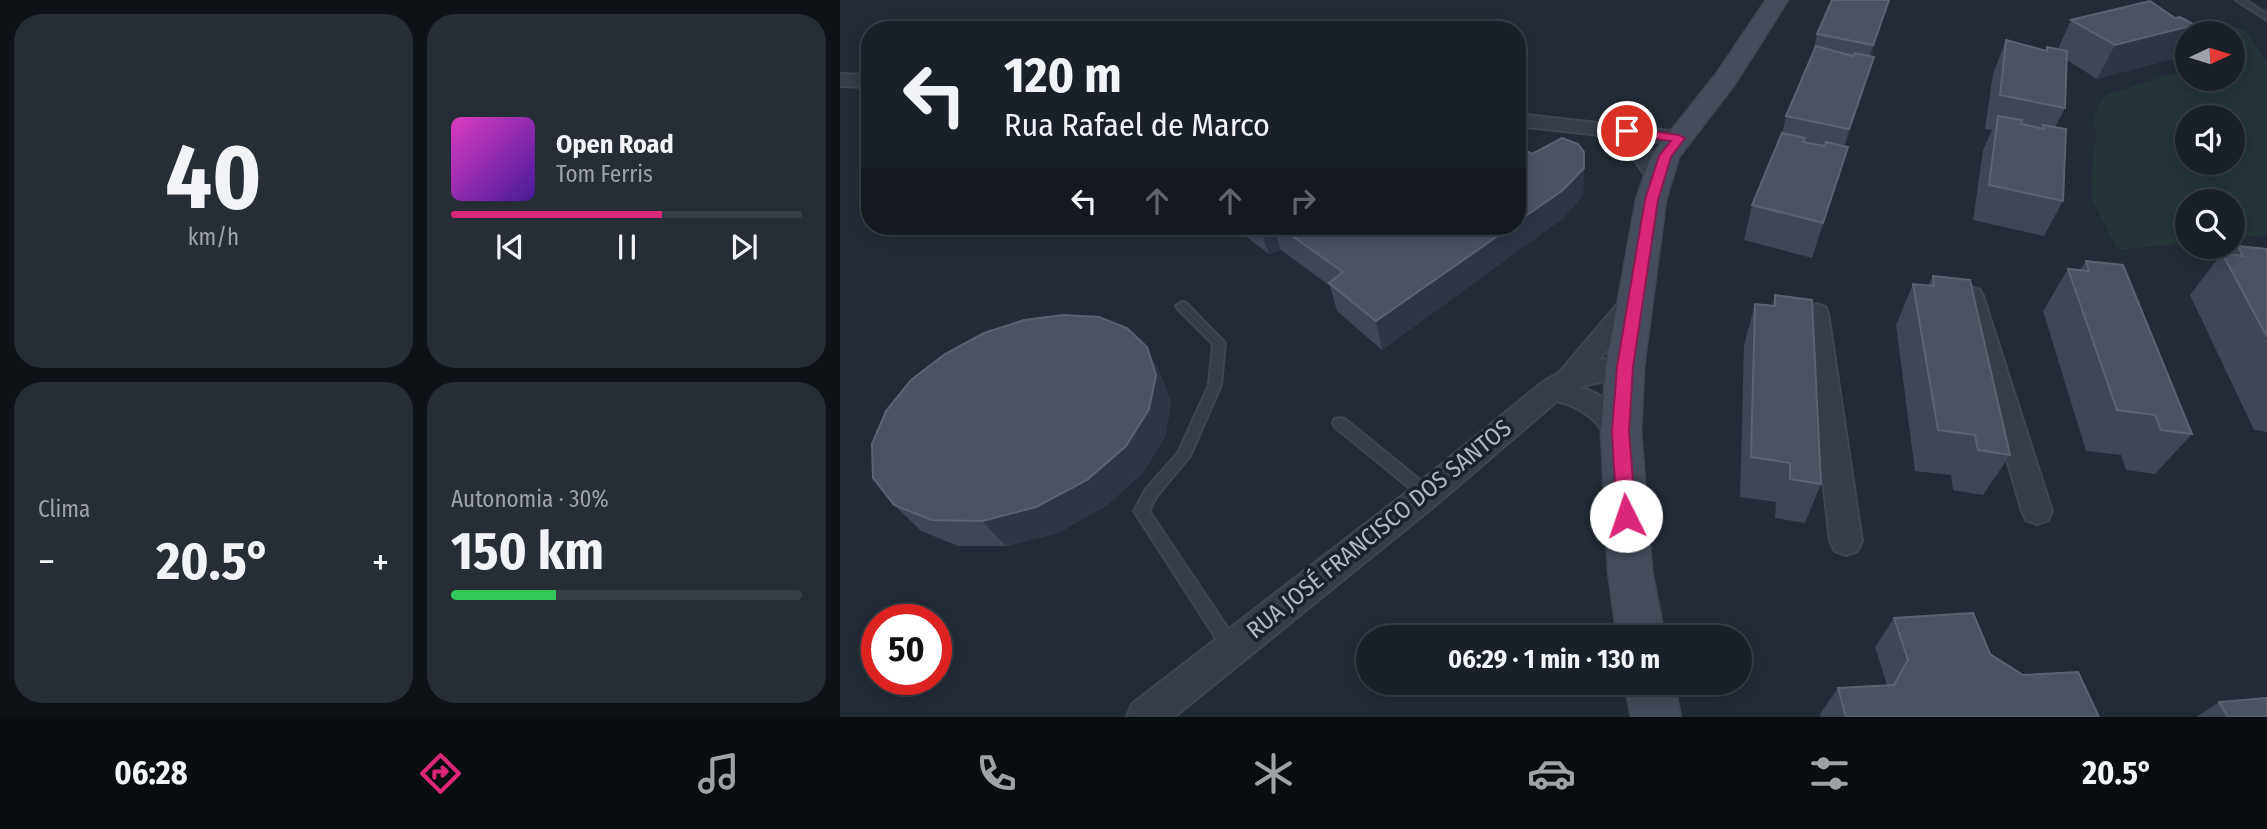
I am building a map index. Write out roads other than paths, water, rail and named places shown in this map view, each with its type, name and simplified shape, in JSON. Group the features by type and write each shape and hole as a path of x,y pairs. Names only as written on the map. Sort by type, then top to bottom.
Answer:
{"main road":[{"path":"1639,625 1630,571 1621,432 1625,367 1651,200 1665,156 1726,79 1777,0"},
{"path":"1652,695 1656,717"}],"street":[{"path":"840,80 861,81"},
{"path":"1526,121 1679,138"},
{"path":"1600,128 1639,152 1658,177"},
{"path":"1971,296 2037,511"},
{"path":"1621,432 1604,410 1561,383 1636,299"},
{"path":"1816,313 1846,541"},
{"name":"RUA JOSÉ FRANCISCO DOS SANTOS","path":"1145,717 1427,494 1561,383 1593,370 1625,367"}],"lane":[{"path":"2240,0 2267,18"},
{"path":"1182,306 1219,344 1215,385 1183,456 1151,493 1141,511 1231,647"},
{"path":"1340,423 1427,494"}]}
